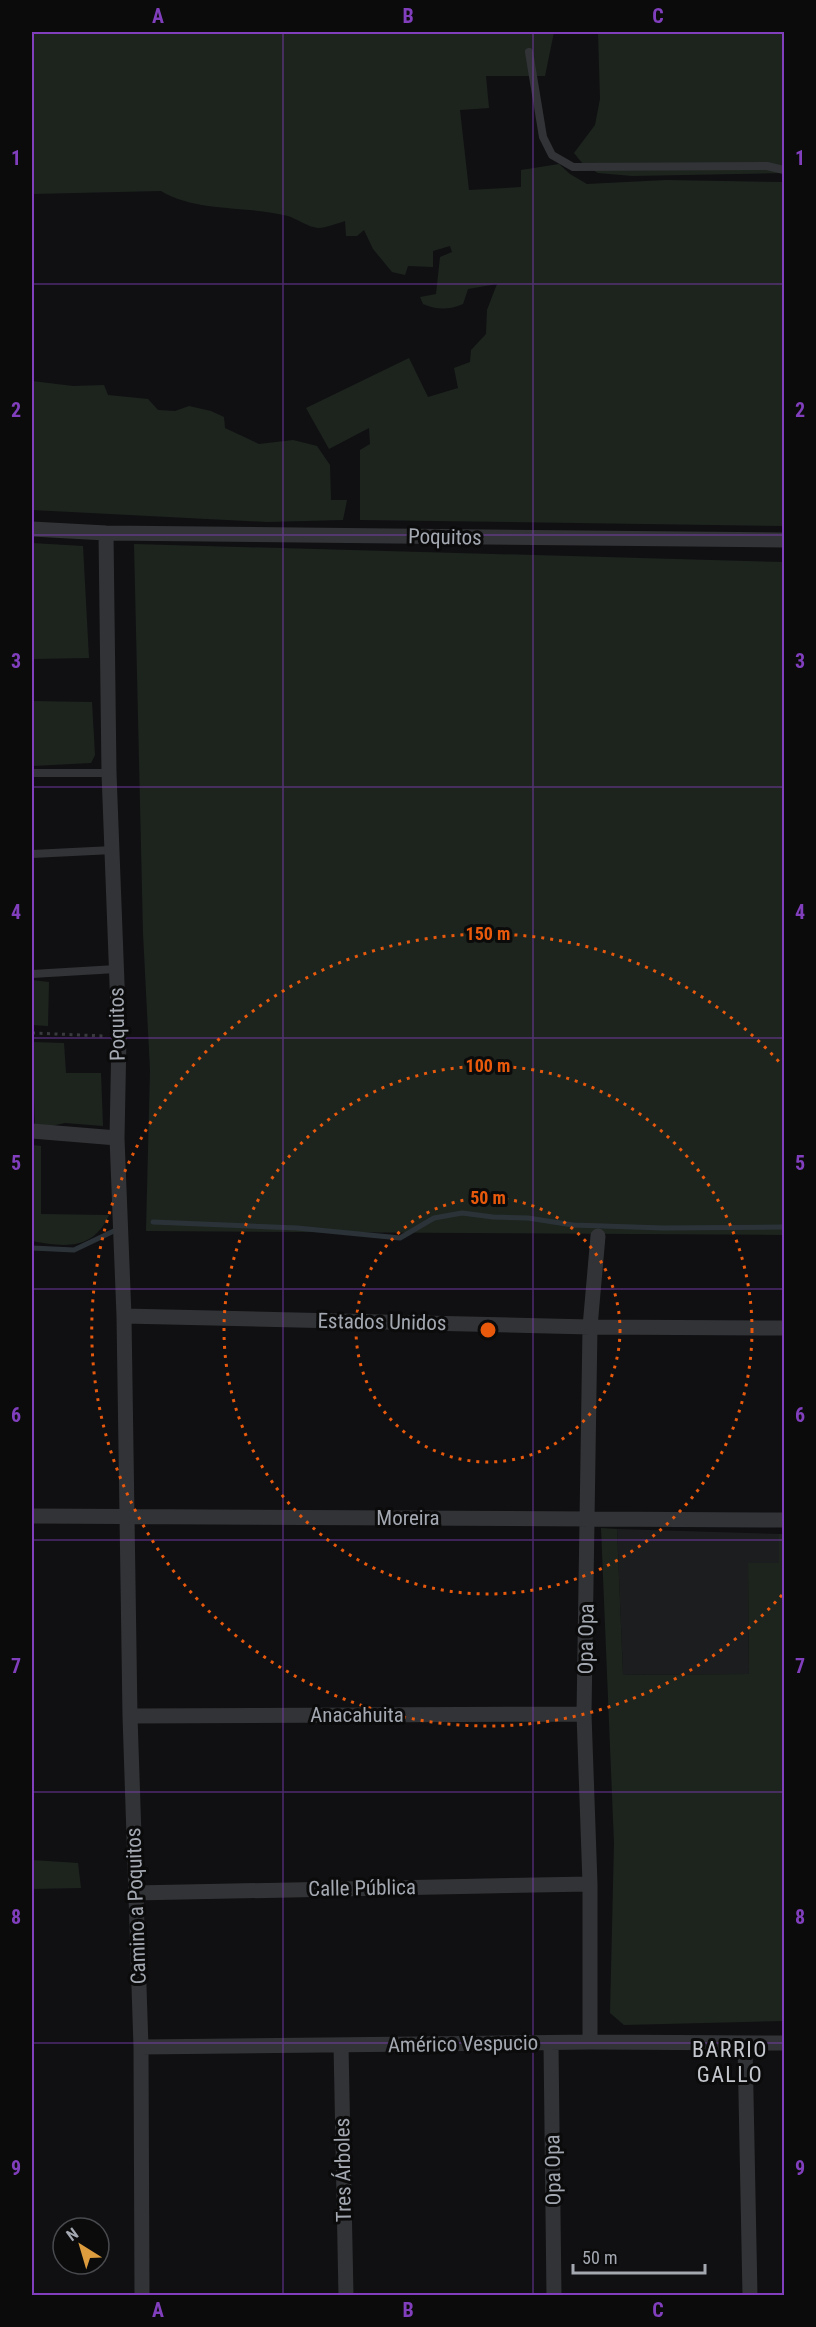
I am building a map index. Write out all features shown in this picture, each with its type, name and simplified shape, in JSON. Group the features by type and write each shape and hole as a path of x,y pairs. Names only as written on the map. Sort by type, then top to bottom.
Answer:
{"street":[{"name":"Poquitos","path":"32,529 106,533 784,540"},
{"name":"Poquitos","path":"106,533 109,772 118,1036 117,1138 124,1316 126,1516"},
{"path":"32,1131 117,1138"},
{"name":"Opa Opa","path":"590,2042 590,1884 584,1714 590,1327 598,1236"},
{"name":"Estados Unidos","path":"124,1316 590,1327 784,1328"},
{"name":"Moreira","path":"32,1515 784,1520"},
{"name":"Camino a Poquitos","path":"126,1516 141,2047 142,2295"},
{"name":"Anacahuita","path":"130,1716 584,1714"},
{"name":"Calle Pública","path":"135,1893 590,1884"},
{"name":"Américo Vespucio","path":"141,2047 590,2042 784,2043"},
{"name":"Opa Opa","path":"551,2044 554,2295"},
{"path":"745,2044 750,2295"},
{"name":"Tres Árboles","path":"341,2045 346,2295"}],"lane":[{"path":"529,52 543,137 552,155 573,167 767,166 784,170"},
{"path":"32,773 109,772"},
{"path":"32,854 113,850"},
{"path":"32,974 116,969"}],"path":[{"path":"32,1033 118,1036"}],"shaded area":[{"path":"32,32 554,32 545,76 486,76 489,108 460,110 469,190 521,187 521,170 559,164 587,184 666,180 784,182 784,526 360,520 360,450 370,444 369,428 329,449 306,408 409,358 428,397 458,388 454,368 470,362 471,350 486,334 487,310 497,284 468,289 463,304 458,306 433,307 423,304 420,297 436,294 440,257 452,252 450,246 433,251 433,267 408,266 405,275 392,272 373,249 364,230 357,236 346,236 345,221 318,228 288,216 191,203 161,191 32,194"},
{"path":"598,32 784,32 784,173 632,176 598,173 583,164 574,153 595,125 600,99"},
{"path":"32,381 73,386 104,385 108,395 148,399 158,410 175,411 189,406 211,411 224,417 225,428 259,444 293,440 317,446 330,465 331,500 347,500 343,520 267,522 32,510"},
{"path":"32,543 83,546 89,658 32,659"},
{"path":"134,544 784,562 784,1235 146,1231 150,1070 143,933"},
{"path":"32,701 92,702 95,755 91,763 32,766"},
{"path":"32,980 49,982 48,1026 32,1025"},
{"path":"32,1042 64,1043 66,1073 101,1073 103,1126 65,1123 35,1126"},
{"path":"32,1145 41,1146 41,1214 109,1215 95,1235 86,1241 55,1245 32,1241"},
{"path":"601,1528 617,1529 623,1675 749,1674 748,1563 779,1563 779,1534 784,1534 784,2021 624,2025 610,2013 614,1843"},
{"path":"617,1529 779,1534 780,1563 748,1564 749,1674 623,1675"},
{"path":"32,1860 78,1863 81,1888 32,1889"}],"waterway":[{"path":"153,1222 297,1228 400,1238 434,1218 462,1213 528,1218 573,1225 663,1228 782,1227"},
{"path":"32,1248 74,1250 118,1229"}],"district":[{"name":"BARRIO GALLO","path":"730,2062"}]}
